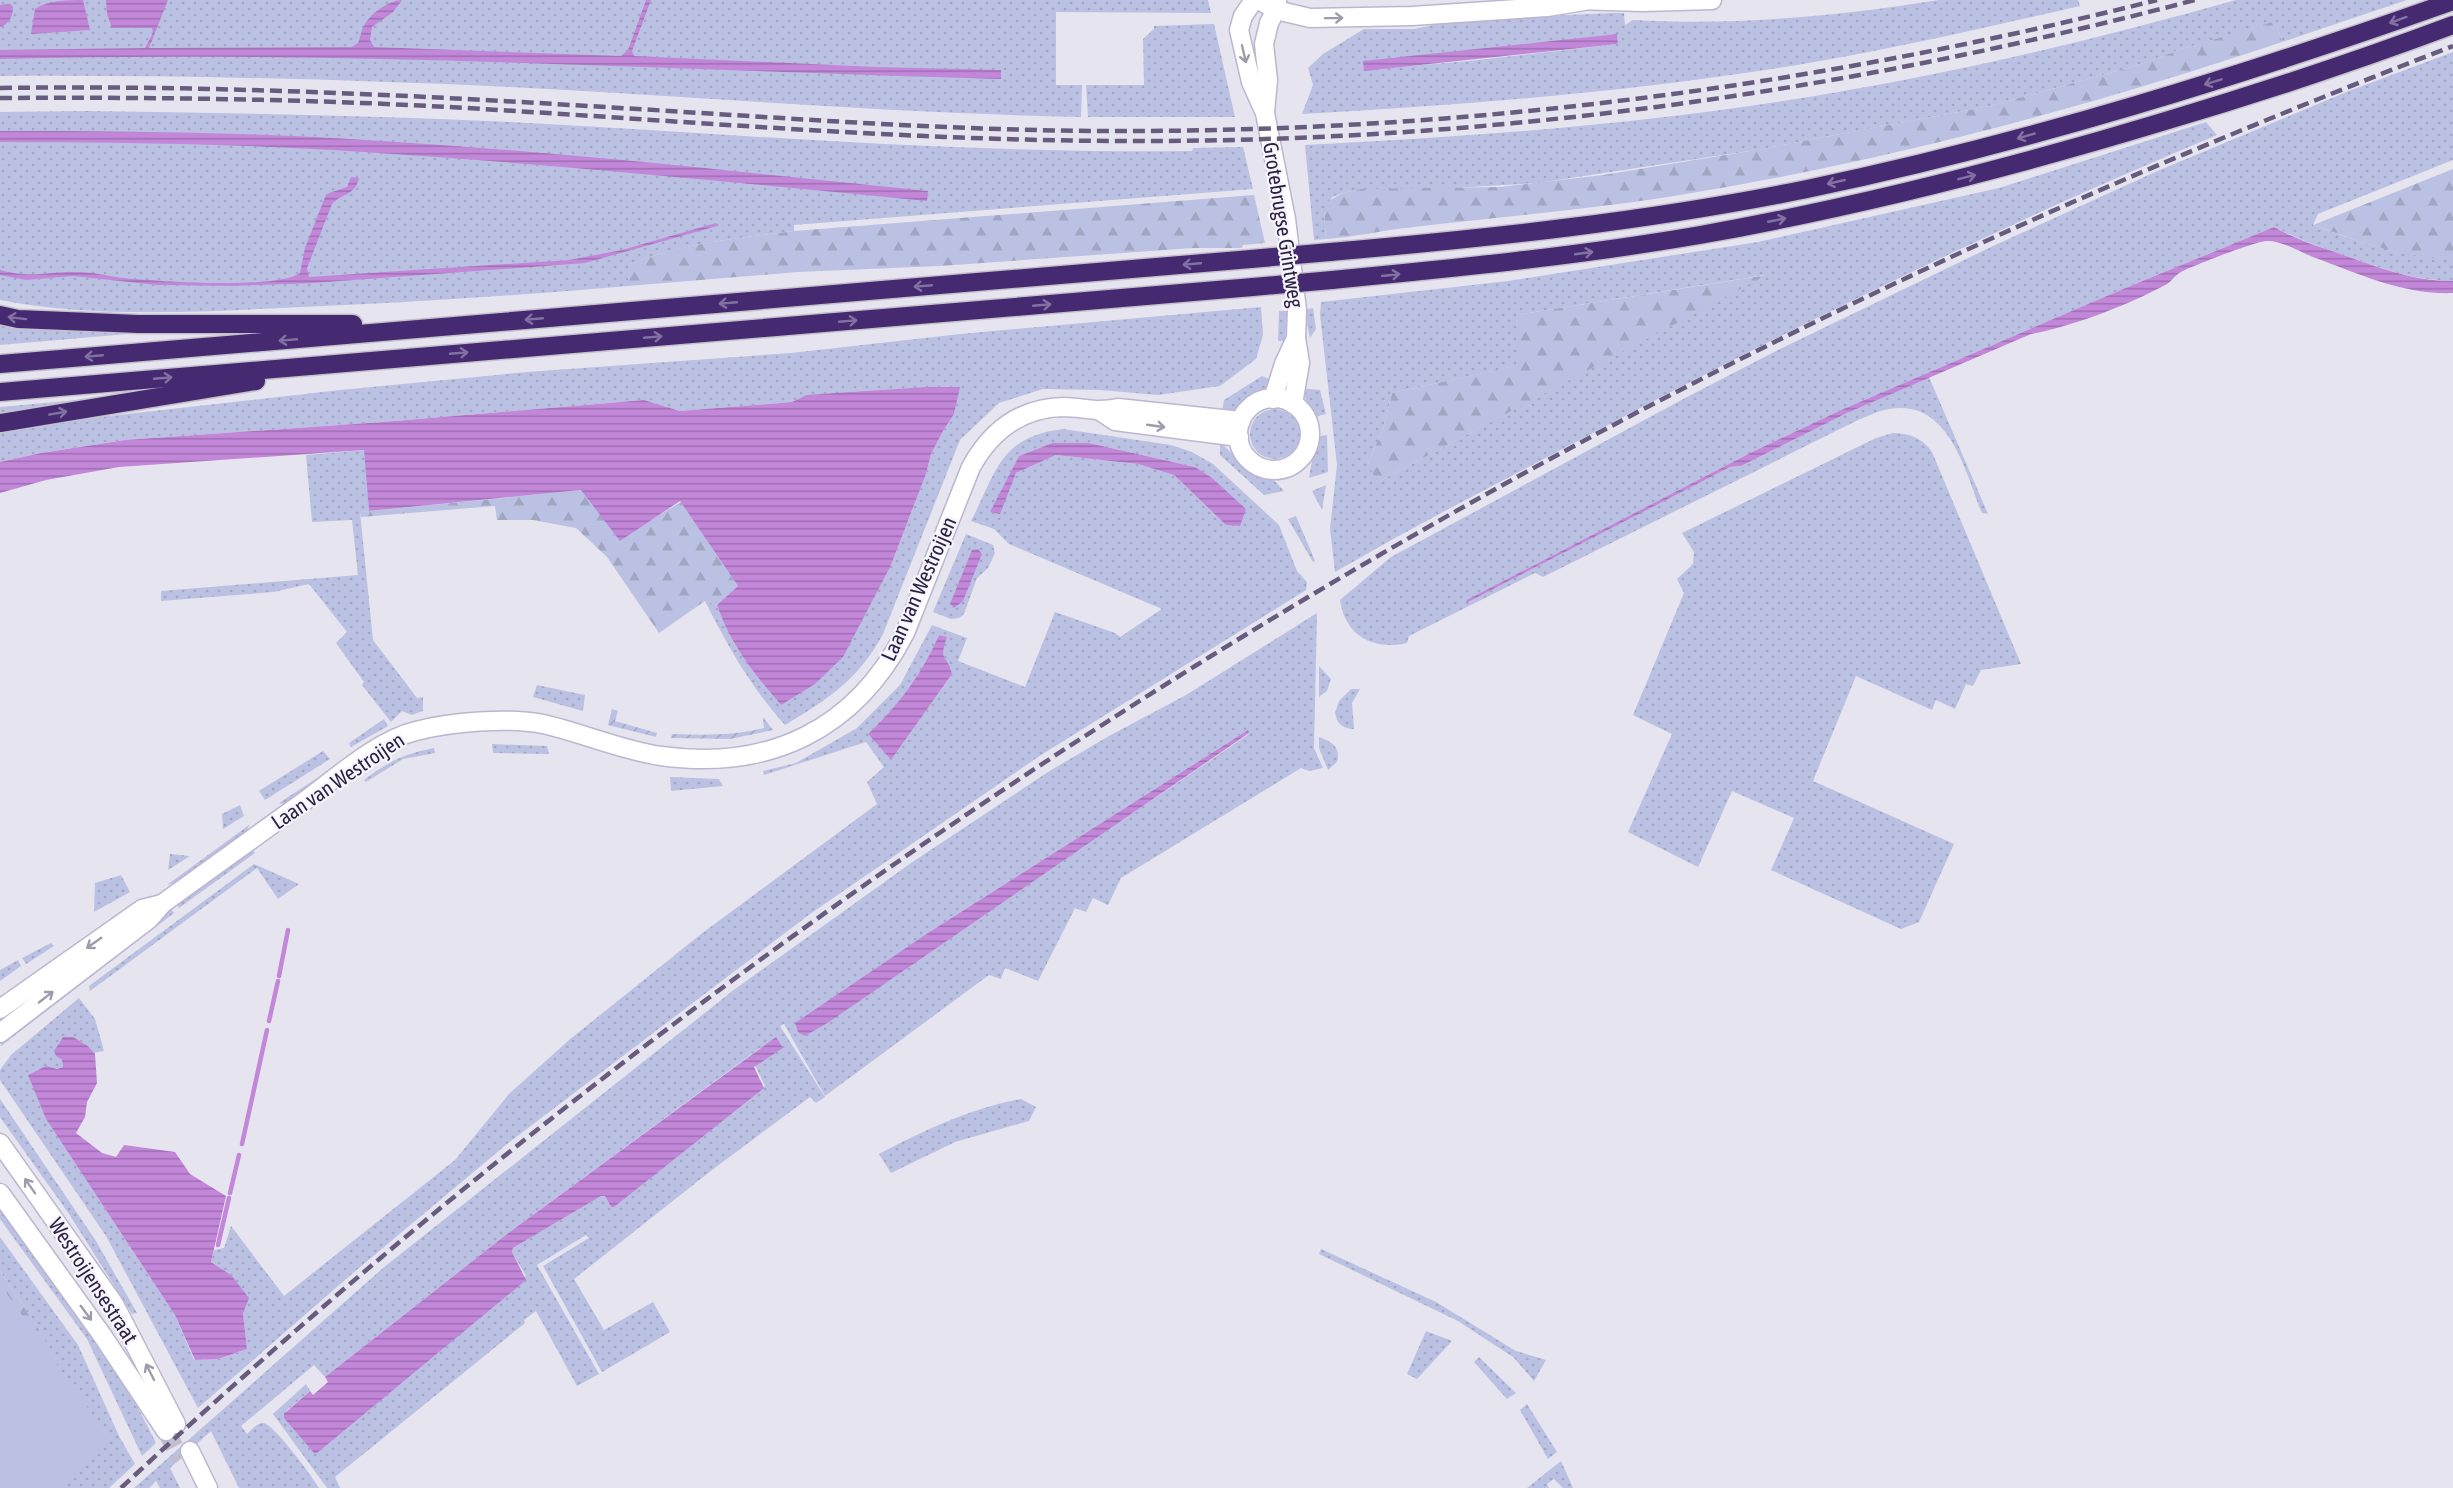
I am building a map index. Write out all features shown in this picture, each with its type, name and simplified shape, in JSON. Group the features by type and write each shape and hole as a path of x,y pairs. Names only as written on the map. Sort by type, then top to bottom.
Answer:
{"highway":[{"path":"0,364 1251,259 1616,222 1828,184 2007,141 2135,106 2341,40 2453,1"},
{"path":"0,392 1253,287 1517,262 1598,251 1793,217 2004,168 2243,98 2453,25"},
{"path":"0,315 18,319 138,324 472,324"},
{"path":"0,423 401,358"}],"street":[{"name":"Grotebrugse Grintweg","path":"1254,0 1243,16 1239,30 1251,82 1265,113 1286,219 1297,310 1296,338 1300,363 1293,404"},
{"path":"1259,0 1310,18 1412,16 1547,7 1579,1 1712,0"},
{"name":"Grotebrugse Grintweg","path":"1265,113 1269,80 1264,44 1269,23 1277,5"},
{"name":"Grotebrugse Grintweg","path":"1273,399 1284,364 1296,338"},
{"path":"1273,399 1293,404 1300,410 1310,428 1306,451 1296,463 1281,469 1262,468 1246,456 1240,429 1254,405 1273,399"},
{"name":"Laan van Westroijen","path":"0,1033 149,919 162,904 353,766 398,737 415,731 485,722 524,722 561,729 610,745 660,756 728,758 789,746 808,736 855,703 875,682 892,658 905,633 971,467 979,452 996,432 1014,420 1049,408 1064,407 1100,411 1118,408 1240,429"},
{"name":"Laan van Westroijen","path":"0,1009 142,909 162,904"},
{"name":"Westroijensestraat","path":"0,1143 114,1305 171,1428 0,1192"},
{"path":"195,1488 186,1455 208,1488"}],"green space":[{"path":"0,0 1208,0 1211,13 1056,12 1056,85 1082,85 1081,117 938,112 511,87 383,82 192,77 0,76"},
{"path":"1939,0 2078,0 2080,6 1864,53 1730,75 1547,96 1302,114 1313,85 1308,68 1323,54 1364,29 1414,29 1458,20 1612,13 1624,13 1625,25 1633,20 1748,21 1901,6","holes":["1617,34 1618,44 1469,61 1364,70 1468,52"]},
{"path":"2236,0 2407,0 2282,42 2276,22 2182,49 2135,66 1990,106 1756,150 1538,183 1438,189 1360,189 1332,197 1324,210 1326,239 1314,240 1305,145 1575,126 1665,117 1809,97 2024,55"},
{"path":"2276,21 2282,42 2055,112 1901,151 1746,184 1668,197 1326,239 1324,210 1326,202 1343,193 1360,189 1500,187 1603,175 1756,150 1990,106 2135,66 2182,49"},
{"path":"1214,24 1235,117 1088,117 1086,85 1144,85 1143,39 1154,29 1154,26"},
{"path":"2453,52 2453,160 2318,214 2313,225 2399,252 2453,259 2453,281 2421,278 2392,271 2319,247 2274,227 1841,410 1752,452 1466,601 1730,467 1741,466 1847,413 1929,377 1988,514 1982,513 1961,459 1952,441 1940,426 1926,415 1910,409 1889,409 1858,420 1543,577 1535,573 1409,636 1407,643 1382,645 1372,642 1362,638 1348,623 1340,600 1391,557 1687,397 1780,349 1991,247 2155,172 2349,91"},
{"path":"88,111 457,120 1021,149 1192,151 1193,148 1243,147 1253,189 794,225 794,231 689,246 628,265 628,286 412,301 176,312 70,309 0,300 0,112"},
{"path":"2206,122 2217,135 1966,246 1801,326 1473,496 1335,572 1330,529 1337,465 1320,315 1321,302 1508,281 1758,242 1999,188","holes":["1765,275 1380,481 1368,463 1383,429 1392,393 1520,365 1516,315"]},
{"path":"2453,169 2453,259 2399,252 2313,225"},
{"path":"1254,195 1265,243 1243,245 1242,248 1193,248 940,266 798,272 628,286 628,265 668,251 731,239 794,231"},
{"path":"1767,275 1380,481 1374,476 1368,463 1383,429 1392,393 1519,365 1516,315"},
{"path":"1261,307 1263,335 1256,359 1220,386 1158,395 1100,390 1043,389 999,403 960,440 883,634 874,650 841,687 815,707 785,725 741,666 705,601 717,605 729,633 744,658 781,705 891,565 926,474 931,454 954,414 959,387 806,395 792,402 680,411 644,400 383,422 125,440 0,462 0,433 91,418 527,372 791,353 960,334"},
{"path":"1313,308 1316,329 1310,338 1304,310"},
{"path":"1279,311 1287,311 1285,341 1278,341"},
{"path":"0,320 151,332 0,345"},
{"path":"1262,376 1275,382 1236,411 1222,412 1224,400"},
{"path":"1300,388 1320,390 1326,414 1315,417"},
{"path":"100,398 0,417 0,407"},
{"path":"1275,409 1289,413 1296,420 1300,434 1296,448 1289,455 1275,459 1261,455 1254,448 1250,434 1254,420 1261,413"},
{"path":"1063,429 1171,445 1192,452 1213,464 1279,525 1297,571 1307,582 1306,590 1041,755 810,914 507,1144 353,1273 198,1408 106,1236 0,1080 0,1070 11,1055 79,998 95,1019 104,1051 94,1053 80,1041 63,1038 58,1044 56,1056 62,1060 63,1067 57,1069 35,1090 46,1119 175,1315 194,1360 218,1359 247,1349 243,1313 231,1275 211,1262 214,1250 224,1248 231,1226 284,1296 455,1160 509,1094 569,1040 701,934 877,804 867,782 884,767 866,742 764,775 763,771 796,763 857,728 900,685 932,625 967,638 958,661 1025,687 1055,612 1115,633 1120,637 1162,609 1009,544 994,529 971,521 1003,459 1025,440 1042,433","holes":["1052,443 1089,443 1195,467 1226,525 1174,475 1138,464 1056,455 1016,473 991,512 1019,456","939,635 946,637 941,653 952,674 891,760 868,734 909,688"]},
{"path":"1893,433 1915,437 1932,452 2021,664 1981,670 1973,686 1966,684 1955,709 1936,700 1932,710 1856,676 1813,781 1954,844 1919,922 1901,929 1771,870 1794,818 1732,791 1698,867 1628,832 1672,734 1633,715 1684,593 1677,579 1693,564 1694,552 1682,533 1876,438"},
{"path":"1327,435 1328,472 1309,478 1316,437"},
{"path":"1220,442 1250,471 1271,477 1284,491 1264,495 1220,455"},
{"path":"365,450 369,511 360,512 373,640 417,698 423,697 423,711 412,715 402,711 391,722 362,685 364,682 336,643 347,632 309,584 274,592 161,601 161,591 358,575 352,520 312,522 306,455"},
{"path":"1326,485 1322,510 1312,491"},
{"path":"582,490 619,539 681,502 738,586 717,605 705,601 659,633 607,557 576,528 533,520 497,520 495,506 361,517 360,512"},
{"path":"1296,516 1315,561 1313,562 1288,519"},
{"path":"966,534 993,545 995,553 988,568 977,578 964,614 959,618 951,619 933,612"},
{"path":"1317,613 1314,748 1323,768 1309,771 1301,768 1121,878 1108,905 1093,898 1086,912 1075,908 1038,981 1005,968 1001,979 989,975 825,1096 784,1024 780,1026 825,1097 816,1103 810,1097 712,1170 574,1279 604,1330 653,1302 670,1332 602,1372 543,1266 589,1238 586,1235 537,1265 599,1374 577,1386 536,1311 524,1320 525,1323 335,1477 340,1488 327,1488 273,1414 306,1384 310,1391 284,1413 526,1276 512,1252 513,1248 601,1196 605,1196 611,1207 765,1086 755,1065 783,1048 760,1048 507,1234 325,1377 314,1365 241,1426 247,1434 259,1424 263,1423 268,1426 293,1451 319,1488 239,1488 211,1431 170,1468 180,1488 160,1488 156,1481 149,1488 134,1488 383,1268 735,989 911,863 1048,772 1186,695","holes":["1248,730 1249,734 805,1036 931,931"]},
{"path":"1319,666 1331,679 1327,691 1319,697"},
{"path":"537,685 585,695 583,711 533,697"},
{"path":"1351,689 1360,689 1352,703 1354,729 1341,725 1335,713 1339,701"},
{"path":"612,709 618,711 615,721 657,733 656,737 608,725"},
{"path":"763,717 773,730 730,739 671,738 672,734 707,735 752,731 764,728"},
{"path":"384,719 388,726 351,747 349,743"},
{"path":"1319,737 1331,743 1338,752 1337,762 1328,770 1319,748"},
{"path":"492,744 547,746 549,754 493,753"},
{"path":"434,748 435,753 403,759 366,782 364,780 396,760"},
{"path":"323,751 330,759 265,800 259,791"},
{"path":"337,765 339,769 287,805 279,803"},
{"path":"670,777 719,779 723,786 671,791"},
{"path":"240,805 244,816 223,829 222,814"},
{"path":"249,825 246,835 181,881 167,885"},
{"path":"253,850 255,853 179,908 177,904"},
{"path":"170,854 190,856 168,870"},
{"path":"254,864 299,884 278,899 257,868 90,991 89,986"},
{"path":"121,875 130,892 94,912 95,883"},
{"path":"171,909 174,913 1,1046 0,1041"},
{"path":"51,943 54,946 26,964 22,958"},
{"path":"18,960 21,966 0,981 0,970"},
{"path":"0,1099 96,1241 137,1313 132,1314 69,1214 0,1117"},
{"path":"1021,1099 1036,1107 1029,1121 955,1142 891,1173 879,1154 948,1121 983,1108"},
{"path":"0,1201 126,1384 156,1443 142,1456 87,1339 0,1219"},
{"path":"0,1237 78,1345 119,1436 135,1464 109,1488 59,1488 0,1306 42,1334 0,1271"},
{"path":"1321,1249 1436,1302 1516,1351 1546,1360 1534,1381 1513,1357 1458,1321 1319,1254"},
{"path":"0,1271 42,1334 52,1354 48,1355 0,1305"},
{"path":"0,1284 110,1439 60,1488 0,1488"},
{"path":"1426,1331 1452,1341 1417,1379 1407,1374"},
{"path":"1479,1357 1516,1393 1507,1399 1474,1362"},
{"path":"1527,1404 1557,1452 1548,1459 1520,1410"},
{"path":"1561,1461 1573,1488 1563,1488 1554,1479 1547,1484 1549,1488 1527,1488"}],"shaded area":[{"path":"83,0 90,30 31,34 35,9 52,2"},
{"path":"106,0 168,0 149,48 352,47 358,43 364,26 372,16 381,8 402,0 393,12 372,27 370,40 374,47 621,56 628,50 646,0 651,0 632,51 634,56 1001,70 1001,79 375,59 125,57 0,59 0,50 145,48 153,33 152,28 112,28 107,14"},
{"path":"10,4 13,7 11,16 6,24 0,27 0,5"},
{"path":"1617,34 1618,44 1364,71 1363,61"},
{"path":"0,131 182,132 365,140 576,156 928,191 927,201 575,168 364,152 182,144 0,142"},
{"path":"351,177 359,178 357,184 332,204 307,268 309,277 569,260 622,250 716,223 717,226 585,263 313,283 231,286 157,285 73,276 26,280 0,275 0,270 31,274 83,272 123,278 215,283 243,283 287,278 300,273 305,248 325,197 329,193 347,187"},
{"path":"2274,227 2311,244 2393,272 2453,281 2453,293 2417,291 2399,287 2313,257 2278,242 2266,241 2249,245 2187,269 2167,284 2135,300 2065,326 2031,334 1847,413 1741,466 1730,467 1466,603 1467,600 1752,452 1841,410"},
{"path":"960,387 954,414 931,454 926,474 891,565 843,657 815,684 781,705 752,670 722,619 717,605 738,586 680,501 620,541 581,490 369,511 364,450 119,467 46,480 0,493 0,462 125,440 383,422 644,400 680,411 792,402 806,395"},
{"path":"1052,443 1089,443 1195,467 1212,478 1246,509 1240,526 1226,525 1174,475 1138,464 1056,455 1016,473 1000,514 990,512 1019,456"},
{"path":"978,549 982,554 963,601 954,608 950,604 972,550"},
{"path":"939,635 947,637 943,655 952,674 891,760 868,734 909,688"},
{"path":"1248,730 1249,733 829,1022 805,1036 798,1032 795,1023 931,931"},
{"path":"63,1037 73,1037 88,1046 95,1054 97,1083 87,1102 85,1117 76,1133 102,1153 116,1157 124,1145 175,1152 190,1174 226,1196 211,1262 231,1275 249,1298 243,1313 247,1349 218,1359 195,1360 175,1315 46,1119 28,1075 46,1066 57,1069 63,1067 62,1060 56,1056 54,1051"},
{"path":"776,1037 783,1048 754,1067 764,1088 614,1207 611,1207 605,1196 601,1196 513,1248 512,1252 526,1280 317,1453 314,1453 284,1418 284,1414 310,1391 313,1395 328,1382 325,1377 507,1234"}],"waterway":[{"path":"279,976 288,930"},
{"path":"269,1021 278,981"},
{"path":"242,1144 267,1030"},
{"path":"230,1193 239,1155"},
{"path":"218,1245 229,1198"}],"tunnel":[{"path":"166,1431 181,1459"}],"railway":[{"path":"0,88 220,89 368,94 972,128 1100,131 1234,130 1368,124 1500,114 1764,81 1896,58 2026,31 2157,0"},
{"path":"0,98 175,98 350,103 965,138 1131,141 1266,139 1400,132 1534,121 1668,105 1801,85 1933,61 2064,33 2195,0"},
{"path":"121,1488 323,1307 533,1133 749,968 972,811 1201,663 1435,523 1674,393 1917,273 2050,212 2183,155 2453,46"}]}
